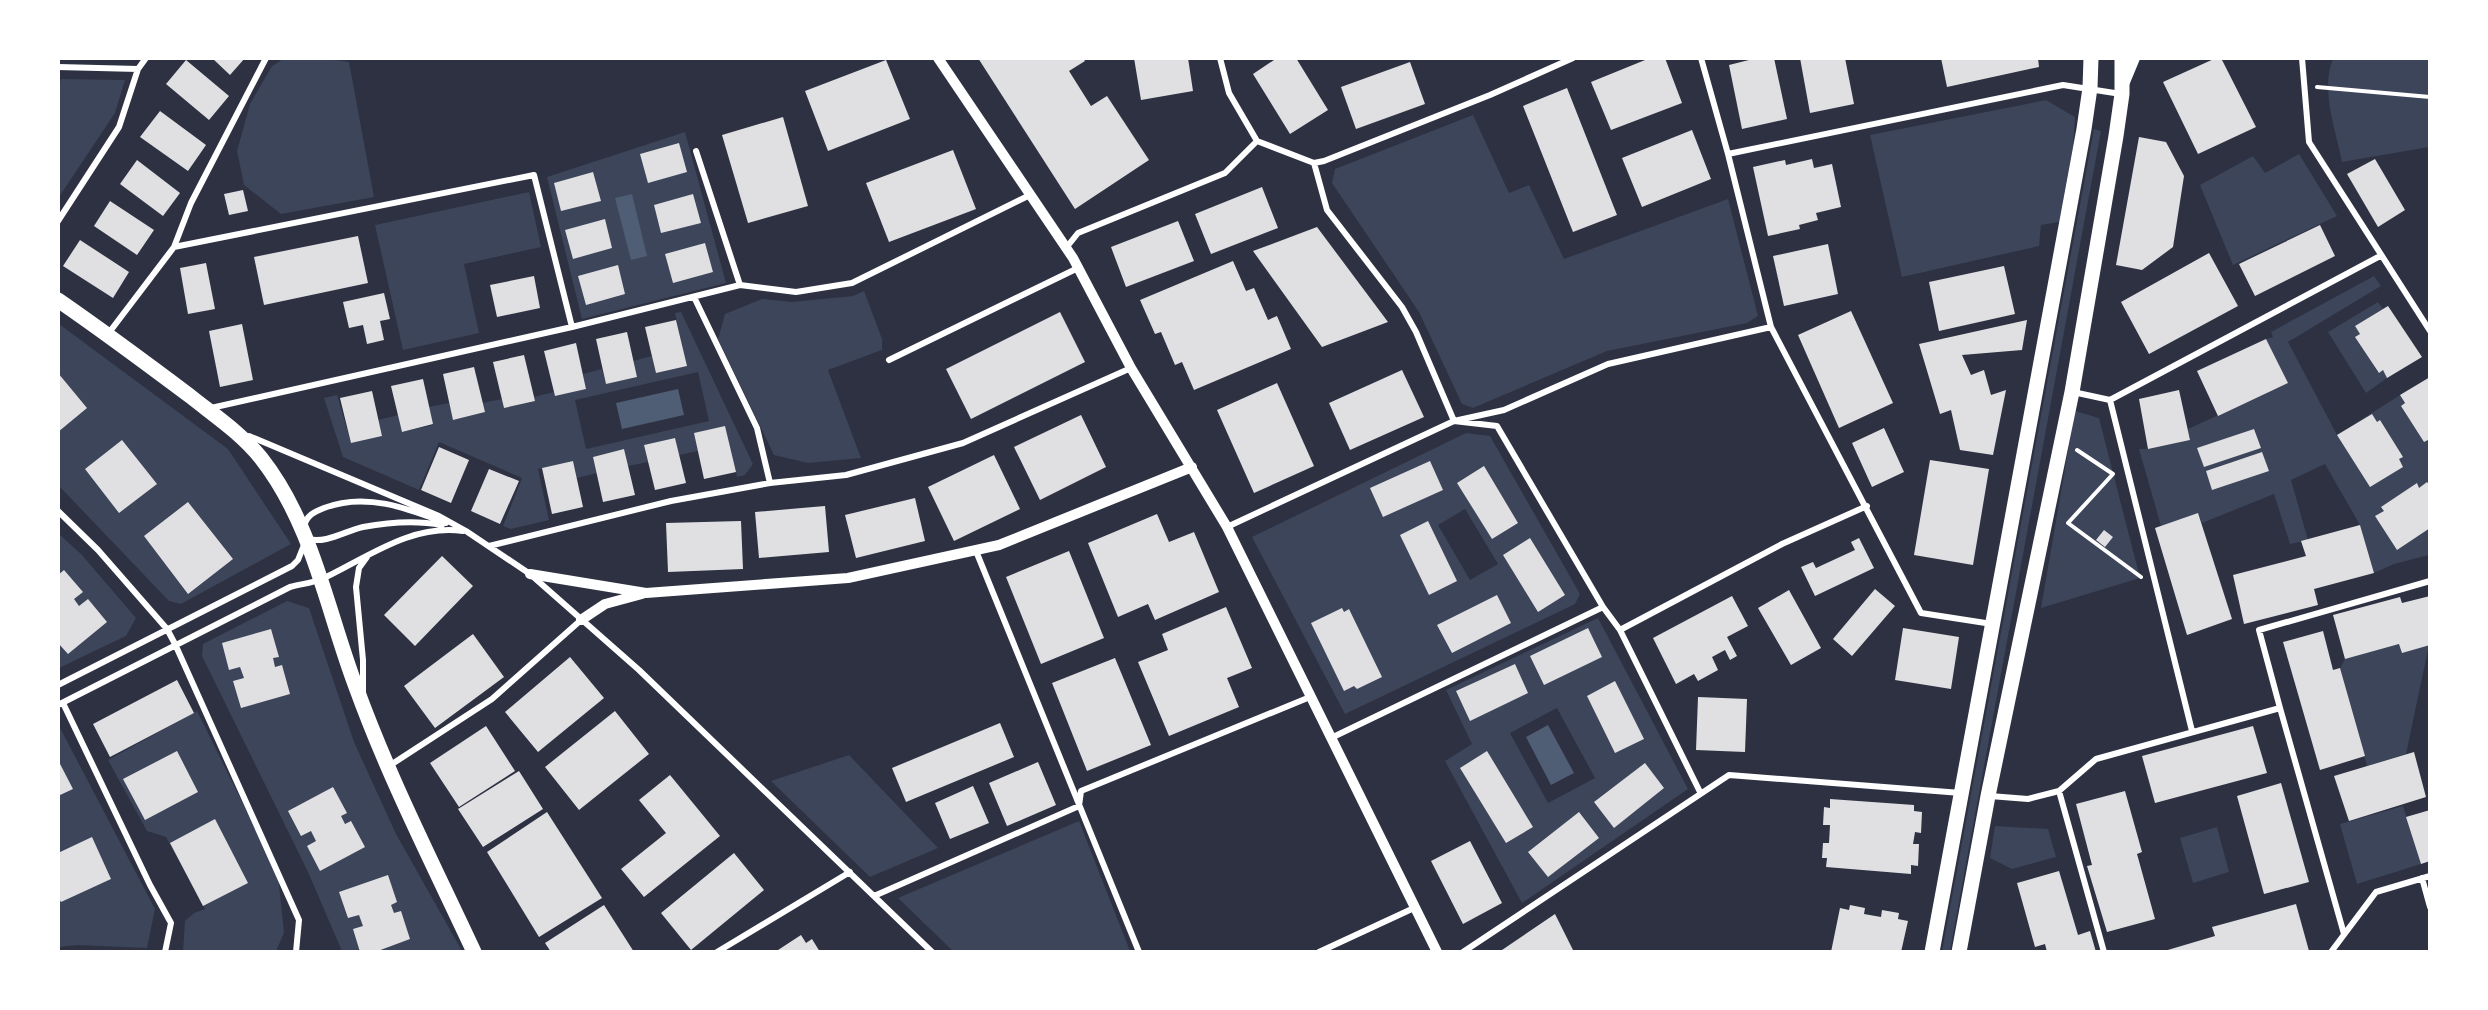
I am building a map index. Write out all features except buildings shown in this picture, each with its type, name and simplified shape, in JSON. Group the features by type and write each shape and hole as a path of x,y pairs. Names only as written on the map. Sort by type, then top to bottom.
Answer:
{"main road":[{"path":"1932,951 1994,624 2090,88 2091,58"},
{"path":"1959,951 1988,796 2072,392 2122,94 2122,58"},
{"path":"58,300 108,334 223,422 251,446 263,460 304,533 337,636 387,768 474,951"}],"street":[{"path":"58,221 119,128 138,69 146,58"},
{"path":"108,334 174,247 191,203 266,58"},
{"path":"938,58 1066,248 1131,368 1227,526 1437,951"},
{"path":"1220,58 1229,93 1257,141 1314,163 1490,95 1573,58"},
{"path":"1701,58 1772,327 1921,613 1994,624"},
{"path":"1728,154 2063,85 2122,94 2128,71 2135,58"},
{"path":"2302,58 2309,142 2430,331"},
{"path":"58,67 138,69"},
{"path":"1066,248 1078,233 1225,173 1257,141"},
{"path":"696,151 740,285"},
{"path":"1314,163 1327,210 1402,308 1416,332 1455,421"},
{"path":"174,247 534,175 572,327"},
{"path":"206,409 572,327 740,285 796,292 852,283 1030,195"},
{"path":"2072,392 2110,399 2380,256"},
{"path":"889,360 1078,268"},
{"path":"694,297 757,429 770,483"},
{"path":"1227,526 1455,421 1504,410 1608,364 1772,327"},
{"path":"489,546 672,501 770,483 846,475 963,443 1131,368"},
{"path":"2110,399 2192,731"},
{"path":"1455,421 1497,426 1603,607 1620,630 1700,792"},
{"path":"223,422 258,441 411,502 466,531 530,574 648,678 932,951"},
{"path":"387,768 492,699 581,620 605,604 646,593 848,579 976,551 999,545 1192,467"},
{"path":"58,685 292,566 302,552 303,527 309,515 334,504 356,501 380,503 414,512 466,531"},
{"path":"1620,630 1782,544 1867,506"},
{"path":"58,511 98,550 167,629 299,920 296,951"},
{"path":"304,533 308,539 319,541 361,528 423,522 466,531"},
{"path":"165,951 171,923 61,704 290,587 320,580 373,553 420,533 443,530 466,531"},
{"path":"976,551 1139,951"},
{"path":"366,715 356,587 359,568 373,553"},
{"path":"530,574 646,593"},
{"path":"2344,934 2259,630 2430,581"},
{"path":"1331,738 1603,607"},
{"path":"1078,806 1081,791 1310,697"},
{"path":"1988,796 2028,799 2059,791 2097,759 2280,708"},
{"path":"1463,951 1700,792 1729,775 1962,793"},
{"path":"2059,791 2104,951"},
{"path":"874,896 1078,806"},
{"path":"717,951 850,872"},
{"path":"2331,951 2376,892 2430,876"},
{"path":"2421,878 2430,907"},
{"path":"1319,951 1414,908"}],"path":[{"path":"2304,86 2430,97"},
{"path":"2069,445 2114,474 2068,523 2139,578"}],"shaded area":[{"path":"321,58 349,62 374,197 281,214 244,185 237,151 250,104 272,66 283,59"},
{"path":"2333,59 2429,59 2429,147 2342,162 2329,97 2329,71"},
{"path":"61,79 125,80 115,113 59,197 58,93"},
{"path":"2046,100 2075,117 2073,147 2059,222 2041,225 2039,246 1902,277 1870,135"},
{"path":"1473,115 1509,193 1529,185 1564,259 1728,199 1758,316 1747,323 1607,351 1473,408 1462,404 1419,312 1332,183 1335,169"},
{"path":"2094,129 2101,131 1950,951 1942,951"},
{"path":"685,132 726,283 582,319 547,177"},
{"path":"2299,154 2337,216 2233,265 2200,185 2253,156 2265,173"},
{"path":"529,192 541,247 464,264 479,333 403,350 375,225"},
{"path":"632,194 647,256 631,260 615,198"},
{"path":"2374,276 2381,286 2288,342 2337,435 2400,395 2424,442 2428,439 2429,442 2429,555 2394,564 2374,573 2360,525 2325,464 2291,480 2308,540 2290,544 2274,494 2202,523 2198,514 2161,526 2139,449 2190,440 2188,429 2288,383 2266,339 2273,337 2271,332"},
{"path":"864,291 882,339 882,350 828,370 861,458 808,463 774,455 718,339 725,314 762,299 792,302 853,296"},
{"path":"2378,302 2383,309 2355,326 2360,334 2356,337 2378,372 2383,370 2387,378 2366,393 2328,332"},
{"path":"681,312 753,464 745,475 737,477 736,472 698,451 679,455 675,438 644,445 648,462 628,466 624,449 593,457 597,473 577,478 573,461 538,469 549,520 511,529 503,526 522,478 439,442 419,490 343,457 324,398 337,395 351,443 382,436 378,420 398,415 402,432 433,425 429,407 449,403 454,420 485,412 482,403 502,399 504,408 535,401 534,397 554,392 555,396 586,389 583,374 602,369 606,384 637,377 633,361 652,356 656,373 686,366 675,313","holes":["698,372 709,421 586,449 575,400"]},
{"path":"59,324 228,449 291,544 181,604 169,601 59,486"},
{"path":"678,389 684,415 622,429 616,403"},
{"path":"2075,411 2099,418 2140,578 2041,608"},
{"path":"1466,433 1490,436 1580,594 1575,604 1345,714 1252,537","holes":["1465,509 1498,564 1470,580 1438,525"]},
{"path":"58,533 82,555 136,618 126,636 59,668"},
{"path":"287,601 309,608 354,742 396,834 462,951 342,951 308,872 202,656 203,644"},
{"path":"1598,618 1688,789 1522,903 1445,761 1472,744 1446,690","holes":["1557,708 1595,778 1548,803 1510,733"]},
{"path":"2399,644 2429,645 2406,754 2367,766 2340,668 2345,659"},
{"path":"197,711 278,874 284,933 276,951 183,951 185,921 194,913 205,909 166,837 147,831 108,760"},
{"path":"58,724 155,909 147,948 77,945 59,947"},
{"path":"1548,725 1574,773 1551,785 1526,737"},
{"path":"849,755 938,848 870,877 771,781"},
{"path":"2403,806 2421,864 2357,884 2340,824"},
{"path":"1079,821 1130,951 953,951 898,898"},
{"path":"1995,826 2048,829 2056,857 2012,869 1990,858"},
{"path":"2217,827 2229,872 2193,883 2180,838"}]}
